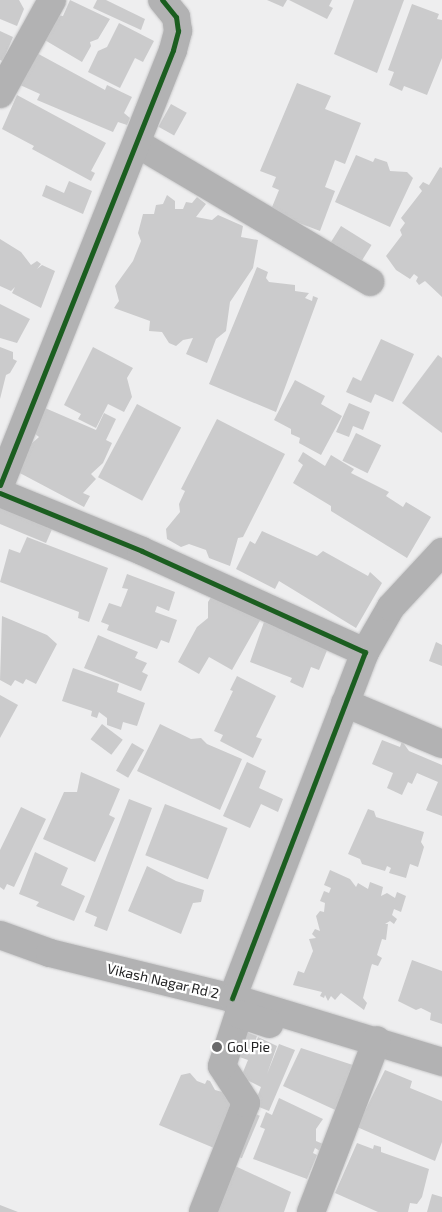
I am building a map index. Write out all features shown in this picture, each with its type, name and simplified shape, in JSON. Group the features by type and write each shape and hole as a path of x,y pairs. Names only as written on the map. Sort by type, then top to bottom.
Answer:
{"street":[{"path":"0,94 52,0"},
{"path":"0,485 138,144 178,31 176,17 162,0"},
{"path":"138,144 370,282"},
{"path":"0,493 142,551 365,652"},
{"path":"232,998 365,652 391,607 442,552"},
{"path":"345,703 442,744"},
{"name":"Vikash Nagar Rd 2","path":"0,935 50,953 275,1010 377,1040 442,1062"},
{"path":"203,1212 246,1103 222,1066 238,1014 271,1025 275,1010"},
{"path":"311,1212 377,1040"}],"building":[{"path":"0,0 19,0 24,9 17,26 0,19"},
{"path":"70,0 110,19 98,39 90,42 91,46 82,62 43,39 56,15 63,16"},
{"path":"97,0 106,0 145,19 141,30 93,8"},
{"path":"267,0 287,0 283,7"},
{"path":"289,0 332,0 329,6 333,8 327,19"},
{"path":"354,0 404,0 377,73 334,54"},
{"path":"412,4 439,14 437,19 442,20 442,58 427,95 404,86 402,91 389,85 394,72 388,70"},
{"path":"119,23 154,41 143,62 135,58 120,88 88,72 98,51 107,47"},
{"path":"0,31 13,37 3,61 0,60"},
{"path":"33,51 105,90 107,85 132,97 124,113 130,118 127,125 118,122 113,132 37,100 40,94 20,85"},
{"path":"297,83 331,96 325,109 361,123 345,164 335,160 325,187 335,191 320,231 270,212 279,190 272,187 276,177 260,171"},
{"path":"17,95 106,143 91,171 95,173 91,181 32,149 34,146 2,129"},
{"path":"171,104 187,113 174,135 158,127"},
{"path":"356,155 373,162 375,158 387,162 390,171 407,172 413,178 390,227 335,202"},
{"path":"440,167 442,168 442,297 425,281 419,285 416,281 418,277 414,274 410,279 396,270 386,256 402,235 400,230 405,223 401,218 422,191 419,187 423,182 429,185"},
{"path":"69,181 92,191 83,214 42,196 46,185 64,193"},
{"path":"167,195 175,201 175,209 183,209 186,202 192,203 197,197 206,204 196,217 212,220 218,215 243,226 241,237 258,240 253,268 230,302 226,331 216,339 207,363 186,354 193,338 183,340 176,346 169,343 162,332 149,331 150,321 114,308 119,301 115,286 133,261 141,241 138,233 143,214 154,214 156,205 163,204"},
{"path":"341,226 372,245 361,262 330,243"},
{"path":"0,239 21,252 31,265 37,261 41,264 37,269 42,265 55,271 41,308 12,293 15,287 11,291 0,286"},
{"path":"257,267 268,272 266,278 269,282 295,285 295,291 309,293 305,298 312,301 313,296 318,298 276,412 209,384"},
{"path":"0,304 30,319 17,343 0,338"},
{"path":"381,339 414,354 393,402 375,394 371,403 346,392 353,377 361,381"},
{"path":"0,347 13,352 13,359 17,361 10,373 6,375 0,399"},
{"path":"93,347 133,368 127,378 132,397 124,412 108,404 96,428 78,419 81,414 64,405"},
{"path":"438,355 442,358 442,433 402,403"},
{"path":"295,380 325,396 321,404 342,416 321,455 299,443 300,438 291,434 291,429 274,420"},
{"path":"349,403 370,412 363,430 353,426 349,437 336,432"},
{"path":"137,404 181,427 142,501 98,477"},
{"path":"45,408 96,430 104,413 116,419 106,440 112,443 103,463 91,474 96,479 83,493 90,496 84,507 16,471 31,444 39,437 34,433"},
{"path":"217,419 285,454 243,537 238,538 230,566 209,558 206,550 189,544 181,547 167,539 166,529 180,512 179,504 185,491 181,489"},
{"path":"356,433 381,445 368,473 342,461"},
{"path":"303,452 325,466 331,455 354,469 351,473 389,492 386,496 403,507 406,502 431,517 407,558 331,511 331,506 293,483 303,465 298,461"},
{"path":"4,498 56,520 46,543 0,524 0,509"},
{"path":"262,531 317,556 323,551 368,576 370,572 382,583 356,628 279,581 275,589 236,569 250,541 255,544"},
{"path":"27,537 108,568 89,622 78,618 79,612 0,582 9,549 20,553"},
{"path":"127,574 175,592 169,611 157,606 155,612 177,620 169,643 161,640 157,649 107,630 109,625 101,622 109,603 121,607 128,589 122,588"},
{"path":"215,591 262,617 232,670 209,657 199,674 178,662 197,627 208,618 208,602"},
{"path":"2,616 47,635 57,644 36,684 26,679 23,684 15,680 11,686 0,680"},
{"path":"264,622 328,648 319,670 311,667 303,688 290,682 292,678 250,662"},
{"path":"98,635 138,652 135,658 147,663 142,672 148,675 141,691 84,668"},
{"path":"436,642 442,645 442,666 429,661"},
{"path":"73,668 119,684 117,692 145,703 137,726 123,722 121,730 107,725 107,718 99,712 97,718 91,716 92,711 62,701"},
{"path":"237,676 276,696 256,737 262,739 253,758 220,741 223,735 214,731 233,691 230,690"},
{"path":"0,695 18,705 0,738"},
{"path":"102,724 123,740 111,755 91,739"},
{"path":"160,724 191,739 201,738 207,744 242,759 220,810 137,771"},
{"path":"382,740 400,747 402,741 409,751 442,765 442,816 426,810 438,782 417,773 412,784 408,782 402,795 387,788 393,773 372,764"},
{"path":"132,743 144,750 128,778 116,771"},
{"path":"247,762 266,771 259,788 283,799 278,812 261,804 250,828 223,816"},
{"path":"81,772 120,789 109,815 115,818 95,862 43,839 64,792 77,792"},
{"path":"129,799 152,808 107,931 94,926 97,917 85,912"},
{"path":"165,804 228,828 208,879 145,855"},
{"path":"21,807 46,819 14,887 7,884 4,890 0,887 0,850"},
{"path":"368,809 374,811 376,817 424,832 421,842 424,847 418,867 410,864 406,878 389,873 391,868 387,866 385,871 362,864 360,859 348,854"},
{"path":"35,852 68,868 61,885 85,896 74,921 36,906 39,902 19,894"},
{"path":"147,866 176,881 204,890 201,902 193,903 181,934 128,911"},
{"path":"330,870 350,879 356,887 358,883 368,889 370,882 383,887 381,896 387,893 395,898 397,892 406,896 401,912 394,909 392,915 397,919 394,924 390,921 385,924 388,924 386,940 382,939 377,955 382,958 378,966 372,964 363,998 367,1003 364,1010 341,993 335,1000 331,996 328,1001 325,995 324,998 320,996 322,992 293,985 298,971 304,973 313,951 309,939 316,938 312,934 315,929 320,931 316,916 320,911 324,912 325,903 320,901 324,891 329,893 331,888 324,885"},
{"path":"412,960 442,971 442,1024 430,1020 431,1013 421,1008 416,1010 398,1001"},
{"path":"241,1030 257,1036 251,1054 258,1037 277,1046 267,1074 279,1044 295,1050 269,1111 254,1105 261,1087 241,1077 248,1060 231,1054"},
{"path":"301,1048 362,1068 344,1114 283,1086"},
{"path":"385,1070 412,1081 410,1088 442,1101 442,1142 435,1161 357,1127"},
{"path":"190,1073 197,1081 205,1084 207,1080 210,1081 215,1090 234,1095 214,1148 159,1125 181,1075"},
{"path":"279,1098 323,1119 316,1129 316,1141 323,1144 320,1151 315,1148 313,1153 317,1155 307,1179 253,1159 265,1129 260,1127 266,1112 272,1115"},
{"path":"246,1110 260,1116 242,1158 228,1152"},
{"path":"357,1143 373,1149 374,1145 381,1147 381,1152 429,1169 422,1197 417,1204 410,1203 408,1212 378,1212 335,1193"},
{"path":"233,1165 291,1192 284,1212 215,1212"},
{"path":"432,1194 442,1197 442,1212 427,1212"},
{"path":"0,1205 18,1212 0,1212"}],"cycle path":[{"path":"0,485 173,50 178,31 176,17 162,0"},
{"path":"0,493 142,551 365,652 232,998"}],"place":[{"name":"Gol Pie","path":"217,1047"}]}
